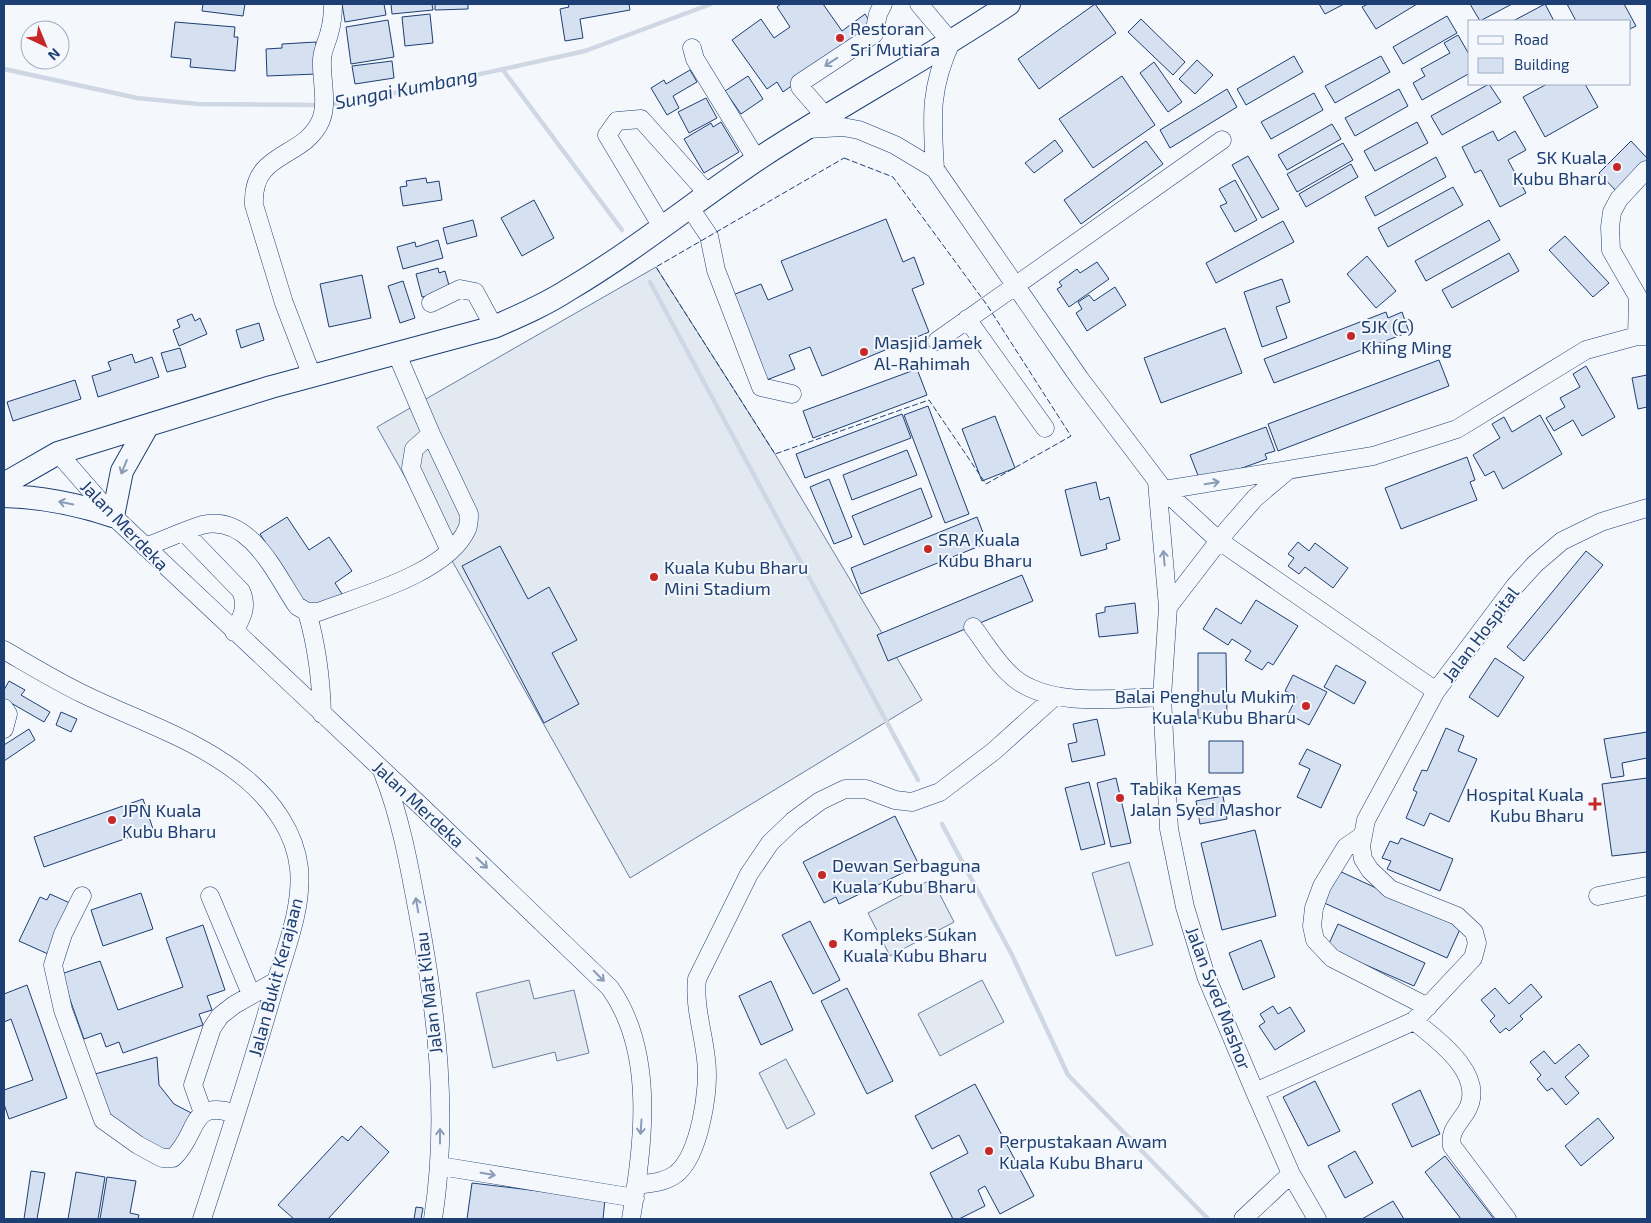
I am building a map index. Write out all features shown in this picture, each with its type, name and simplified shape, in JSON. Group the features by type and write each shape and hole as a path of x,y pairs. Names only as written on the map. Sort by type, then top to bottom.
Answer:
{"main road":[{"path":"4,484 58,453 312,376 494,327 568,290 690,208 757,160 805,129 951,42 1009,4"},
{"path":"4,496 34,496 81,505 113,516 122,470 148,425"}],"street":[{"path":"312,376 254,205 254,190 259,175 267,166 305,141 320,122 323,112 322,58 332,20 333,4"},
{"path":"826,117 800,87 800,83 874,34 878,14 883,4"},
{"path":"919,4 951,42 939,69 934,93 935,169"},
{"path":"692,48 694,59 757,160"},
{"path":"662,227 606,135 616,121 641,119 708,195"},
{"path":"805,129 834,127 859,130 895,145 935,169"},
{"path":"937,341 1222,140"},
{"name":"Jalan Hospital","path":"935,169 1016,284 1080,380 1161,486 1218,540 1436,691 1515,586 1535,564 1562,541 1601,522 1647,508"},
{"path":"1161,486 1287,471 1374,456 1457,429 1586,350 1642,336 1638,297 1611,250 1610,227 1612,212 1619,199 1646,170"},
{"path":"690,208 709,236 716,270 761,386 792,394"},
{"path":"431,304 460,289 475,292 494,327"},
{"path":"967,319 1045,428"},
{"path":"145,547 203,525 220,523 236,528 256,546 297,606 307,612 318,612 413,576 431,567 450,551 468,528 469,514 431,434 396,352"},
{"path":"431,434 414,449 411,468 450,551"},
{"name":"Jalan Merdeka","path":"58,453 113,516 598,975 620,1002 631,1027 641,1077 642,1099 631,1219"},
{"path":"1168,607 1218,540 1255,498 1287,471"},
{"name":"Jalan Syed Mashor","path":"1161,486 1168,607 1162,697 1169,829 1185,907 1206,976 1255,1092 1291,1174 1317,1219"},
{"path":"184,532 241,591 245,600 245,611 234,632"},
{"path":"307,612 315,640 321,678 322,714"},
{"path":"973,627 1003,668 1015,679 1030,688 1054,697 1162,697"},
{"name":"Jalan Bukit Kerajaan","path":"4,650 81,693 186,740 245,778 280,814 298,865 300,887 294,920 236,1114 202,1219"},
{"path":"1255,1092 1414,1021 1472,958 1477,943 1474,932 1457,916 1390,889 1370,870 1364,859 1362,836 1366,820 1436,691"},
{"path":"440,1166 635,1191 664,1181 676,1174 685,1165 691,1153 706,1096 706,1060 695,996 697,979 749,874 770,843 793,821 820,801 845,789 866,789 896,800 912,802 940,792 994,751 1054,697"},
{"path":"4,708 8,714 4,729"},
{"name":"Jalan Mat Kilau","path":"382,770 403,830 433,1004 440,1113 440,1166 433,1219"},
{"path":"403,830 423,808"},
{"path":"1362,836 1346,846 1322,886 1314,908 1312,926 1315,940 1332,958 1428,1007"},
{"path":"1598,896 1647,886"},
{"path":"82,896 63,934 53,965 63,1010 103,1120 138,1145 162,1158 173,1158 180,1152 203,1113 212,1109 219,1109 236,1114"},
{"path":"210,896 251,994"},
{"path":"203,1113 193,1085 212,1028 220,1016 251,994 276,982"},
{"path":"1414,1021 1446,1046 1468,1076 1472,1085 1471,1097 1467,1110 1451,1133 1452,1146 1507,1219"},
{"path":"1245,1218 1291,1174"}],"shaded area":[{"name":"Kuala Kubu Bharu Mini Stadium","path":"656,267 775,454 922,700 630,878 377,427"},
{"path":"1129,862 1153,945 1116,956 1092,873"},
{"path":"932,879 954,922 890,956 868,913"},
{"path":"529,980 534,999 574,990 589,1053 557,1061 555,1052 493,1068 476,993"},
{"path":"982,980 1004,1022 940,1056 918,1014"},
{"path":"786,1059 815,1114 787,1129 759,1073"}],"building":[{"path":"203,4 245,4 243,16 202,11"},
{"path":"342,4 384,4 386,15 345,22"},
{"path":"391,4 432,4 433,10 392,14"},
{"path":"435,4 468,4 468,9 435,10"},
{"path":"568,4 629,4 630,10 580,19 583,38 565,41 560,9 569,7"},
{"path":"781,4 823,4 842,31 865,14 874,28 783,92 777,82 767,89 732,40 761,19 774,38 790,27 777,7"},
{"path":"1095,4 1116,33 1039,89 1018,59"},
{"path":"1319,4 1344,4 1325,14"},
{"path":"1368,4 1417,4 1376,29 1362,7"},
{"path":"1470,4 1512,4 1482,20 1479,20"},
{"path":"1545,4 1553,20 1515,20"},
{"path":"1567,4 1624,4 1636,26 1631,28 1631,20 1575,20"},
{"path":"430,14 433,43 405,46 402,17"},
{"path":"1447,16 1457,33 1403,64 1393,47"},
{"path":"1141,19 1185,62 1173,75 1128,32"},
{"path":"388,20 394,57 351,64 346,27"},
{"path":"175,22 235,27 234,37 238,37 235,71 190,67 191,59 171,57"},
{"path":"1458,35 1468,52 1468,74 1422,100 1413,83 1425,76 1421,69 1450,53 1444,43"},
{"path":"316,42 317,74 267,76 266,49 282,48 282,44"},
{"path":"1294,56 1303,72 1246,105 1237,89"},
{"path":"1381,56 1390,72 1335,103 1325,86"},
{"path":"1197,60 1213,75 1195,94 1179,79"},
{"path":"392,61 394,78 355,84 352,66"},
{"path":"1154,62 1182,102 1168,112 1140,73"},
{"path":"690,70 697,82 673,96 679,108 667,115 651,88 664,80 666,84"},
{"path":"748,76 763,99 741,114 725,91"},
{"path":"1122,76 1155,125 1093,168 1059,119"},
{"path":"1487,85 1490,85 1501,102 1442,135 1431,116"},
{"path":"1545,85 1586,85 1598,107 1545,137 1523,97"},
{"path":"1227,89 1237,107 1170,148 1160,130"},
{"path":"1399,89 1408,106 1355,136 1345,118"},
{"path":"1314,93 1323,110 1271,139 1261,122"},
{"path":"706,98 717,118 689,133 678,112"},
{"path":"721,122 739,152 704,173 684,139 711,123 713,127"},
{"path":"1417,122 1428,143 1375,171 1364,151"},
{"path":"1332,124 1341,139 1287,170 1278,155"},
{"path":"1493,131 1498,141 1515,131 1526,150 1508,160 1526,193 1500,207 1481,170 1475,173 1462,147"},
{"path":"1055,140 1063,151 1034,173 1025,163"},
{"path":"1146,141 1163,164 1081,224 1064,200"},
{"path":"1631,141 1647,158 1647,166 1619,194 1599,173"},
{"path":"1343,143 1353,160 1297,192 1287,174"},
{"path":"1248,156 1279,209 1262,218 1232,165"},
{"path":"1436,157 1446,177 1375,216 1365,197"},
{"path":"1351,164 1358,177 1306,207 1299,194"},
{"path":"426,178 427,183 439,181 442,200 403,206 400,187 407,186 406,181"},
{"path":"1235,180 1257,220 1235,232 1220,206 1227,203 1219,189"},
{"path":"1453,187 1463,205 1388,247 1378,228"},
{"path":"534,200 554,238 522,256 501,218"},
{"name":"Masjid Jamek Al-Rahimah","path":"886,219 903,262 914,257 924,284 912,289 929,332 822,376 810,347 789,355 795,369 764,381 730,296 761,284 768,300 793,290 781,261"},
{"path":"473,220 477,236 447,244 443,228"},
{"path":"1489,220 1500,240 1426,281 1415,261"},
{"path":"1283,221 1294,242 1216,283 1206,263"},
{"path":"1565,236 1609,283 1593,297 1549,250"},
{"path":"438,240 443,258 403,269 397,247 415,242 416,247"},
{"path":"1509,253 1519,271 1452,308 1442,290"},
{"path":"1367,256 1396,291 1376,308 1347,274"},
{"path":"1097,262 1109,279 1069,307 1057,289 1062,286 1059,282 1077,269 1080,273"},
{"path":"438,268 439,273 445,271 450,289 428,302 427,296 422,297 416,274"},
{"path":"362,275 371,318 329,327 320,284"},
{"path":"1282,279 1290,302 1276,307 1287,338 1262,347 1244,292"},
{"path":"403,281 415,318 400,323 388,286"},
{"path":"1115,287 1126,305 1087,331 1076,313 1082,309 1078,302 1089,295 1094,301"},
{"path":"1386,312 1388,318 1402,312 1409,332 1274,383 1264,359"},
{"path":"192,314 195,321 200,318 207,334 179,346 173,330 180,327 177,320"},
{"path":"259,323 264,340 241,348 236,330"},
{"path":"1225,328 1242,373 1161,403 1144,358"},
{"path":"180,348 186,367 167,372 161,353"},
{"path":"132,354 135,363 152,357 159,377 98,397 92,376 111,370 108,362"},
{"path":"1439,360 1449,386 1278,451 1268,424"},
{"path":"1586,366 1615,417 1582,436 1573,420 1554,431 1546,418 1565,407 1560,398 1580,387 1573,374"},
{"path":"917,369 927,395 813,438 803,411"},
{"path":"1647,375 1647,407 1638,409 1632,378"},
{"path":"75,380 81,399 13,421 7,402"},
{"path":"928,406 969,514 945,523 904,415"},
{"path":"902,414 911,438 805,478 796,454"},
{"path":"1540,415 1562,454 1503,489 1494,471 1485,476 1473,455 1500,438 1492,424 1504,417 1512,432"},
{"path":"995,416 1015,468 982,481 962,429"},
{"path":"1266,427 1275,451 1265,454 1267,459 1201,483 1190,455"},
{"path":"907,450 917,475 852,500 843,475"},
{"path":"1467,457 1475,480 1470,482 1477,500 1401,529 1385,488"},
{"path":"829,479 852,537 834,544 810,487"},
{"path":"1096,482 1100,500 1109,497 1120,540 1106,544 1107,549 1081,556 1065,490"},
{"path":"921,488 932,517 864,545 852,516"},
{"path":"287,517 309,550 329,537 352,571 335,583 342,594 318,610 300,606 282,568 260,534"},
{"path":"977,517 987,543 861,594 851,568"},
{"path":"1298,542 1309,551 1315,543 1348,568 1333,588 1305,567 1299,574 1288,566 1294,558 1288,554"},
{"path":"500,546 528,599 549,587 577,640 552,653 579,704 544,723 462,566"},
{"path":"1586,551 1603,565 1524,661 1507,647"},
{"path":"1022,575 1033,601 888,661 877,635"},
{"path":"1256,600 1298,626 1273,665 1268,662 1262,670 1245,660 1251,651 1232,639 1228,645 1203,629 1216,608 1241,624"},
{"path":"1135,603 1138,633 1099,637 1096,614 1105,612 1105,607"},
{"path":"1198,653 1226,653 1227,718 1198,718"},
{"path":"1495,658 1524,677 1498,717 1469,697"},
{"path":"1336,665 1366,682 1354,704 1324,687"},
{"name":"Balai Penghulu Mukim Kuala Kubu Bharu","path":"1293,675 1327,692 1309,725 1288,714 1297,697 1285,691"},
{"path":"9,681 25,690 21,695 50,712 44,722 4,699 4,690"},
{"path":"61,712 77,719 71,732 56,725"},
{"path":"1097,719 1105,755 1072,762 1068,744 1077,742 1073,724"},
{"path":"1446,728 1464,736 1458,751 1477,759 1449,822 1430,813 1424,826 1406,818 1417,792 1413,790 1422,770 1427,771"},
{"path":"29,729 35,740 4,761 4,745"},
{"path":"1647,732 1647,758 1622,763 1624,776 1611,778 1604,739"},
{"path":"1209,741 1243,741 1243,773 1209,773"},
{"path":"1307,749 1341,765 1321,808 1297,797 1310,769 1299,764"},
{"path":"1116,778 1131,843 1111,847 1097,783"},
{"path":"1647,778 1647,852 1612,856 1602,784"},
{"path":"1089,782 1105,844 1081,850 1065,788"},
{"path":"1223,796 1227,819 1200,824 1196,801"},
{"path":"143,799 153,829 44,867 34,837"},
{"path":"895,816 919,865 839,904 836,897 824,903 803,862"},
{"path":"1255,830 1276,916 1222,930 1201,843"},
{"path":"1401,838 1453,859 1440,891 1387,869 1391,861 1382,858 1390,841 1398,844"},
{"path":"1337,870 1461,927 1447,958 1322,902"},
{"path":"141,893 153,929 103,946 91,910"},
{"path":"50,894 72,904 48,954 19,941 40,897 47,900"},
{"path":"810,921 840,980 813,994 782,935"},
{"path":"1338,924 1425,963 1414,986 1327,948"},
{"path":"203,925 225,990 207,996 212,1010 199,1014 203,1025 123,1053 119,1042 106,1047 101,1033 84,1039 61,974 100,961 118,1010 183,987 166,938"},
{"path":"1261,940 1275,977 1243,990 1229,953"},
{"path":"771,981 793,1030 761,1045 739,996"},
{"path":"1531,984 1542,997 1520,1016 1523,1019 1509,1031 1506,1028 1500,1033 1490,1021 1495,1016 1481,1000 1495,988 1509,1004"},
{"path":"27,985 67,1098 9,1119 4,1104 4,1090 33,1080 11,1019 4,1022 4,994"},
{"path":"847,988 893,1081 867,1094 821,1001"},
{"path":"1273,1006 1278,1014 1290,1007 1305,1031 1275,1050 1259,1026 1265,1022 1260,1014"},
{"path":"1579,1044 1589,1056 1565,1077 1579,1093 1566,1105 1552,1088 1547,1091 1537,1079 1541,1075 1530,1062 1544,1051 1555,1064"},
{"path":"157,1057 159,1085 174,1104 199,1117 163,1162 116,1129 84,1077"},
{"path":"1315,1081 1340,1131 1308,1146 1283,1097"},
{"name":"Perpustakaan Awam Kuala Kubu Bharu","path":"975,1084 1034,1196 1000,1214 985,1186 978,1190 985,1206 959,1219 953,1219 930,1173 968,1153 959,1135 932,1149 915,1116"},
{"path":"1420,1090 1440,1134 1412,1147 1392,1104"},
{"path":"1598,1118 1614,1138 1581,1166 1565,1146"},
{"path":"361,1126 389,1152 328,1219 294,1219 278,1205 342,1136 348,1141"},
{"path":"1355,1151 1373,1183 1345,1198 1328,1166"},
{"path":"1445,1156 1494,1219 1461,1219 1425,1172"},
{"path":"31,1171 45,1173 37,1219 24,1219"},
{"path":"76,1172 105,1177 98,1219 68,1219"},
{"path":"107,1177 136,1181 130,1213 139,1215 138,1219 100,1219"},
{"path":"472,1183 605,1199 603,1219 467,1219"},
{"path":"1393,1201 1404,1219 1362,1219"},
{"path":"416,1207 423,1208 421,1219 414,1219"}],"waterway":[{"name":"Sungai Kumbang","path":"327,104 349,103 585,51 711,4"},
{"name":"Sungai Kumbang","path":"4,69 137,98 198,104 319,105"},
{"path":"503,70 622,230"},
{"path":"650,282 918,780"},
{"path":"942,824 1012,955 1068,1075 1208,1219"}],"fence":[{"path":"844,158 893,177 987,305 1071,436 986,484 929,400 775,454 656,267 844,158"}],"place":[{"name":"Restoran Sri Mutiara","path":"840,38"},
{"name":"SK Kuala Kubu Bharu","path":"1617,167"},
{"name":"SJK (C) Khing Ming","path":"1351,336"},
{"name":"Masjid Jamek Al-Rahimah","path":"864,352"},
{"name":"SRA Kuala Kubu Bharu","path":"928,549"},
{"name":"Kuala Kubu Bharu Mini Stadium","path":"654,577"},
{"name":"Balai Penghulu Mukim Kuala Kubu Bharu","path":"1306,706"},
{"name":"Tabika Kemas Jalan Syed Mashor","path":"1120,798"},
{"name":"Hospital Kuala Kubu Bharu","path":"1595,804"},
{"name":"JPN Kuala Kubu Bharu","path":"112,820"},
{"name":"Dewan Serbaguna Kuala Kubu Bharu","path":"822,875"},
{"name":"Kompleks Sukan Kuala Kubu Bharu","path":"833,944"},
{"name":"Perpustakaan Awam Kuala Kubu Bharu","path":"989,1151"}]}
